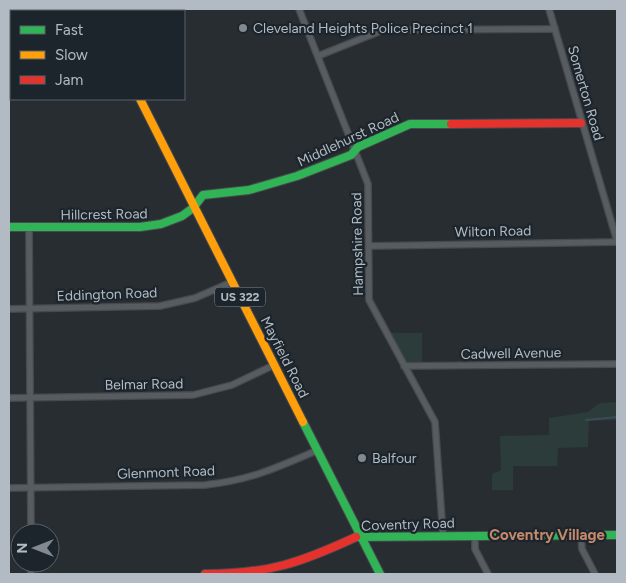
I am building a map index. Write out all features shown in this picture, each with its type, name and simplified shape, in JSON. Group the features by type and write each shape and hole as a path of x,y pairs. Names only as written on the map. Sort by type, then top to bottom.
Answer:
{"main road":[{"name":"Mayfield Road","path":"141,100 380,574"},
{"name":"Middlehurst Road","path":"195,207 202,195 249,190 273,184 350,155 355,150 410,124 581,123"},
{"name":"Hillcrest Road","path":"9,227 149,226 173,220 195,207"},
{"name":"Coventry Road","path":"205,574 244,573 273,569 304,559 360,536 617,535"}],"street":[{"name":"Hampshire Road","path":"299,9 368,184 369,300 437,429 443,535"},
{"name":"Somerton Road","path":"550,9 581,123 617,242"},
{"path":"318,56 383,30 555,29"},
{"path":"29,227 31,523"},
{"name":"Wilton Road","path":"369,246 617,242"},
{"name":"Eddington Road","path":"9,309 160,306 194,298 232,282"},
{"name":"Cadwell Avenue","path":"404,366 617,364"},
{"name":"Belmar Road","path":"9,398 193,395 232,386 274,365"},
{"name":"Glenmont Road","path":"9,488 205,485 234,482 260,475 318,450"},
{"path":"475,535 475,550 488,574"},
{"path":"580,536 582,549 594,574"}],"shaded area":[{"path":"9,9 84,10 10,10 9,46"},
{"path":"390,333 422,333 422,363 406,362"},
{"path":"617,402 617,420 589,421 588,447 558,448 557,466 513,466 513,490 492,490 492,474 501,470 500,436 549,435 549,418 588,412 600,403"}],"waterway":[{"path":"586,420 617,417"}],"traffic: fast":[{"path":"9,227 140,227 161,224 182,216 193,208 203,195 249,190 297,176 351,155 358,147 410,124 451,124"},
{"path":"303,422 380,574"},
{"path":"356,537 617,535"}],"traffic: slow":[{"path":"153,10 157,9"},
{"path":"141,100 303,422"}],"traffic: jam":[{"path":"451,124 581,123"},
{"path":"205,574 247,572 283,565 318,554 356,537"}],"place":[{"name":"Cleveland Heights Police Precinct 1","path":"243,28"},
{"name":"Balfour","path":"362,458"}],"district":[{"name":"Coventry Village","path":"547,535"}]}
